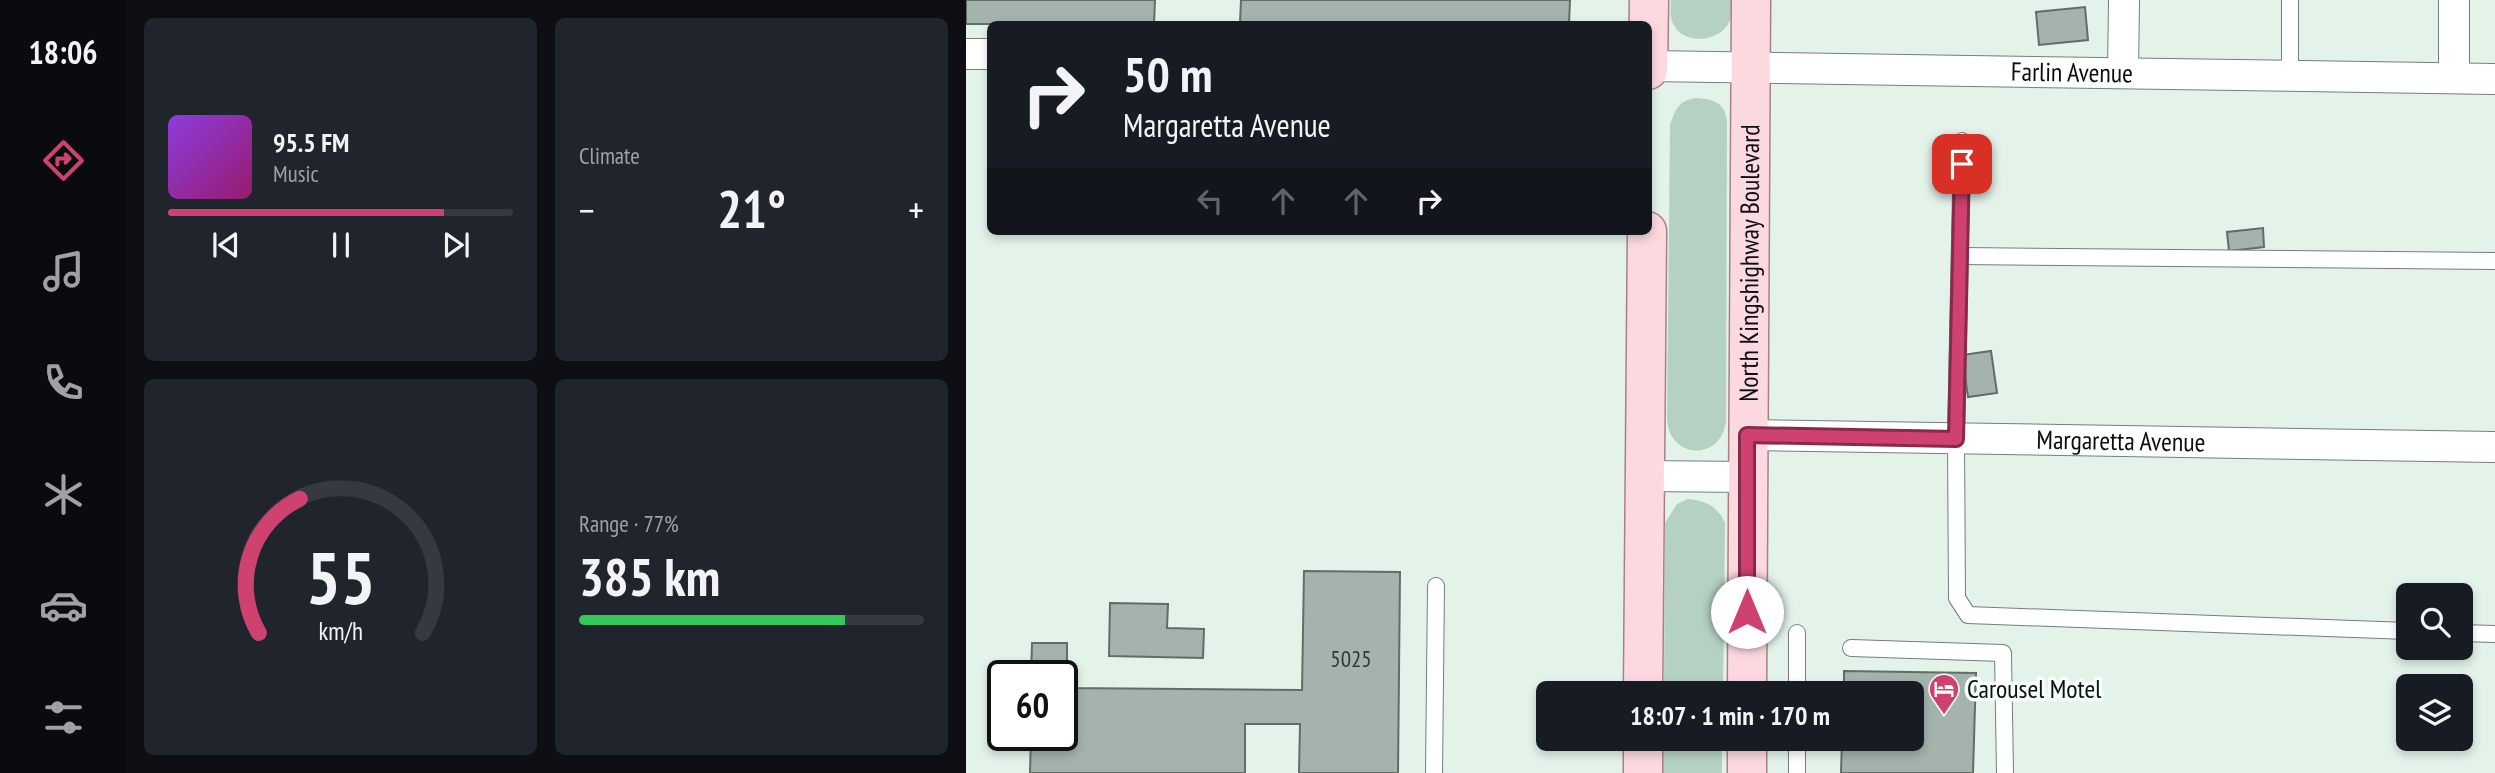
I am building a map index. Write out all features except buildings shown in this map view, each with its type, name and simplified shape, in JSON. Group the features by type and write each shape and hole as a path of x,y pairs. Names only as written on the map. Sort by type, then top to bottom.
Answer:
{"main road":[{"path":"1649,0 1649,21"},
{"name":"North Kingshighway Boulevard","path":"1747,681 1751,0"},
{"path":"1643,681 1647,235"},
{"path":"1643,751 1643,773"},
{"path":"1747,751 1747,773"}],"street":[{"path":"2123,73 2124,0"},
{"path":"2454,0 2454,77"},
{"path":"966,54 987,54"},
{"name":"Farlin Avenue","path":"1652,68 2495,79"},
{"name":"Margaretta Avenue","path":"1747,435 2495,447"},
{"path":"1645,476 1747,477"}],"lane":[{"path":"2290,0 2290,75"},
{"path":"1962,141 1956,439 1957,598 1968,615 2396,631"},
{"path":"1960,256 2495,261"},
{"path":"1434,773 1436,586"},
{"path":"1797,633 1797,681"},
{"path":"2473,633 2495,634"},
{"path":"1850,648 2003,653 2005,773"},
{"path":"1797,751 1797,773"}],"green space":[{"path":"1671,0 1731,0 1731,17 1727,26 1719,33 1700,39 1690,38 1675,27 1671,15"},
{"path":"1695,98 1707,99 1721,106 1727,122 1726,422 1722,435 1715,444 1695,450 1676,442 1667,419 1670,125 1678,107"},
{"path":"1688,499 1700,501 1718,512 1725,523 1723,681 1664,681 1665,523 1677,504"},
{"path":"1663,751 1722,751 1722,773 1662,773"}],"place":[{"name":"Carousel Motel","path":"1944,716"}],"route":[{"path":"1747,612 1747,435 1956,439 1962,164"}]}
